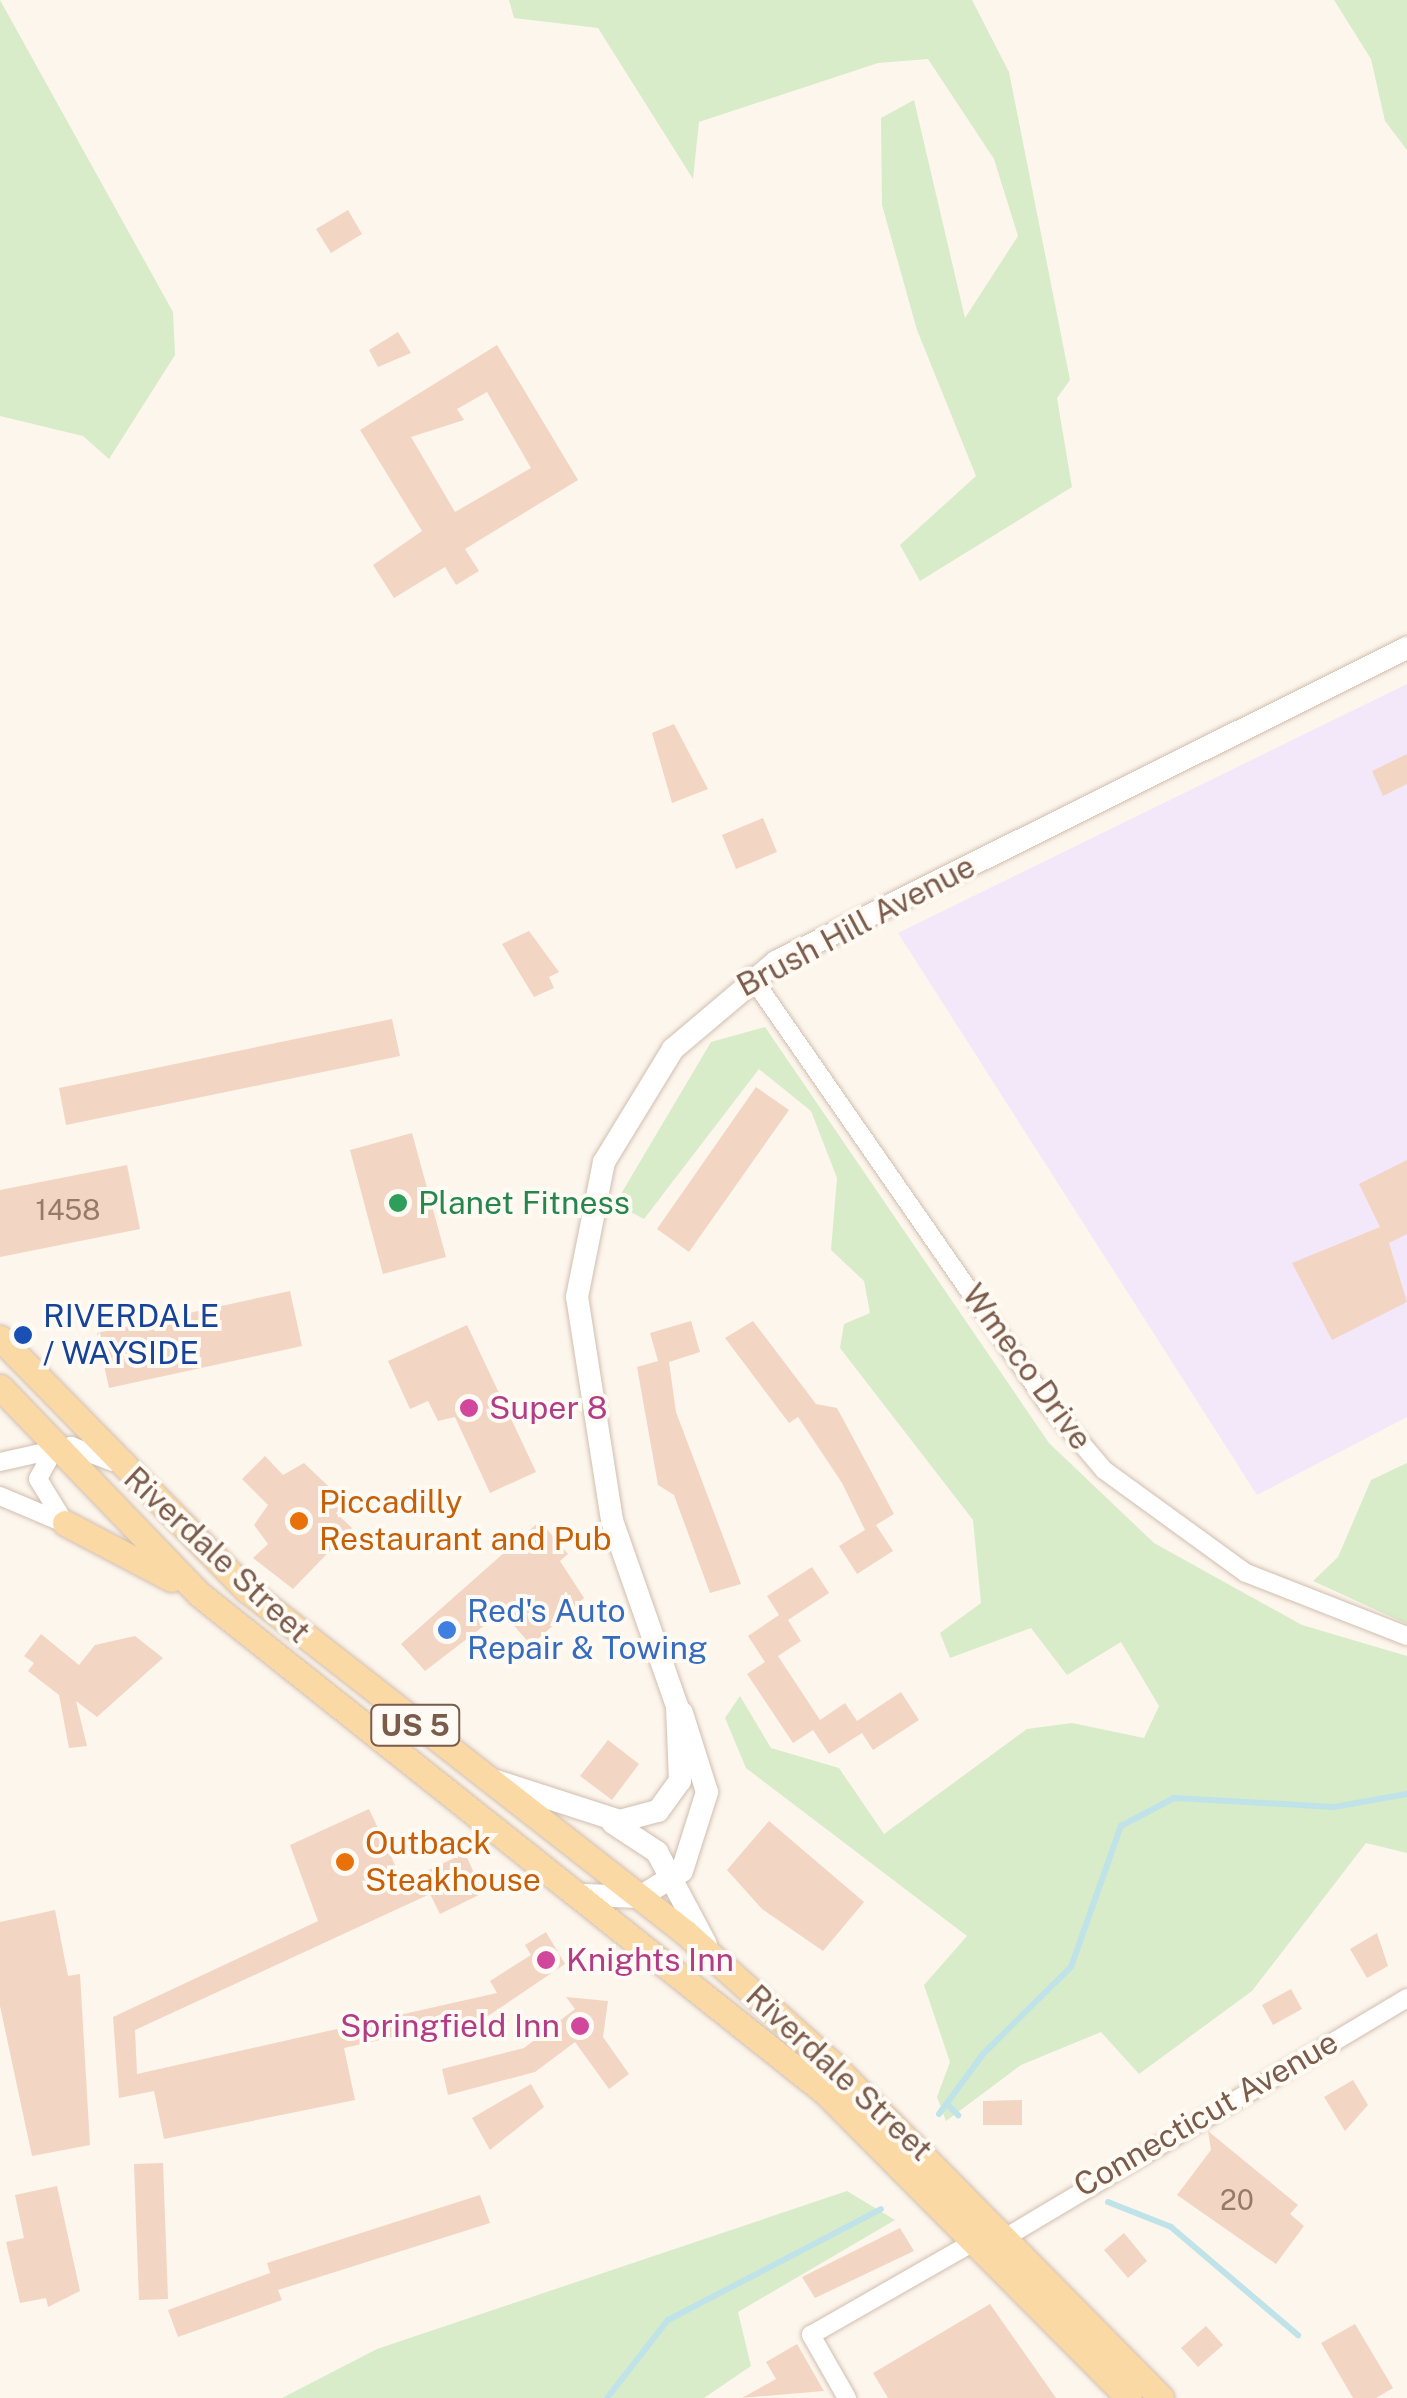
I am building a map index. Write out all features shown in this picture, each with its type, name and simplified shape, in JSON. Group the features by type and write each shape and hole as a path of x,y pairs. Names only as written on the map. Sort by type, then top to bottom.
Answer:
{"main road":[{"name":"Riverdale Street","path":"0,1338 122,1467 279,1618 640,1897 732,1973 1008,2236 1161,2398"},
{"name":"Riverdale Street","path":"0,1387 200,1594 585,1895 807,2076 976,2240 1129,2398"},
{"path":"65,1523 200,1594"}],"street":[{"name":"Brush Hill Avenue","path":"672,1880 704,1806 703,1758 677,1706 612,1520 580,1364 578,1270 596,1182 625,1119 691,1028 752,976 1407,648"},
{"name":"Wmeco Drive","path":"752,976 1047,1403 1104,1470 1246,1573 1407,1636"},
{"path":"0,1462 56,1447 88,1448 122,1467"},
{"path":"56,1447 38,1478 65,1523"},
{"path":"0,1496 65,1523"},
{"name":"Brush Hill Avenue","path":"658,1811 682,1772 677,1706"},
{"path":"483,1776 596,1816 650,1843 699,1935 732,1973"},
{"path":"596,1816 635,1820 658,1811 704,1806"},
{"path":"585,1895 640,1897 672,1880"},
{"name":"Connecticut Avenue","path":"1008,2236 1407,1998"},
{"path":"847,2398 811,2335 976,2240"}],"shaded area":[{"path":"1407,684 1407,1417 1257,1495 898,933"}],"green space":[{"path":"0,0 173,312 175,355 109,459 83,436 0,416"},
{"path":"509,0 972,0 1009,72 1070,380 1057,398 1072,487 920,581 900,545 976,476 917,330 882,205 881,118 914,100 965,318 1018,236 994,159 928,59 878,63 699,122 693,179 598,28 514,18"},
{"path":"1334,0 1407,0 1407,150 1385,121 1371,59"},
{"path":"765,1027 1049,1443 1154,1543 1302,1625 1407,1656 1407,1853 1366,1843 1252,1991 1139,2074 1101,2032 1021,2065 946,2121 937,2097 950,2062 924,1985 967,1936 746,1768 725,1718 740,1696 771,1748 839,1768 884,1834 1027,1729 1072,1723 1144,1738 1159,1706 1121,1642 1067,1675 1031,1628 950,1658 940,1633 981,1603 973,1520 840,1348 844,1324 870,1313 864,1281 831,1250 837,1178 811,1111 759,1069 644,1219 615,1204 711,1042"},
{"path":"1407,1463 1407,1624 1313,1581 1338,1557 1371,1480"},
{"path":"847,2191 895,2220 738,2312 751,2366 704,2398 282,2398 377,2349"}],"building":[{"path":"348,210 362,234 331,253 316,229"},
{"path":"398,332 411,353 378,367 369,350"},
{"path":"497,345 578,480 465,549 479,571 456,585 445,567 394,598 373,565 422,531 360,430","holes":["487,392 531,468 455,512 411,437 464,420 457,409"]},
{"path":"674,724 708,789 672,803 652,733"},
{"path":"1407,754 1407,784 1383,796 1372,771"},
{"path":"763,818 777,852 736,869 722,835"},
{"path":"529,931 559,972 549,977 554,988 534,997 502,944"},
{"path":"392,1019 400,1056 66,1125 59,1088"},
{"path":"756,1087 789,1110 689,1252 657,1229"},
{"path":"412,1133 446,1257 383,1274 350,1150"},
{"path":"1407,1160 1407,1234 1389,1243 1407,1302 1332,1340 1292,1263 1380,1227 1359,1184"},
{"path":"127,1165 140,1229 0,1257 0,1190"},
{"path":"290,1291 302,1346 109,1388 97,1333"},
{"path":"691,1321 700,1352 669,1362 676,1412 741,1584 710,1593 674,1495 658,1485 637,1367 658,1361 650,1333"},
{"path":"753,1321 816,1404 837,1408 894,1514 876,1525 893,1551 857,1574 839,1546 865,1530 842,1483 798,1417 789,1423 725,1338"},
{"name":"Super 8","path":"467,1325 536,1472 490,1493 455,1417 438,1421 428,1401 410,1409 388,1361"},
{"path":"265,1456 283,1475 304,1463 346,1503 336,1513 352,1528 293,1589 253,1558 268,1544 254,1525 268,1505 242,1479"},
{"path":"540,1521 568,1554 560,1561 584,1598 531,1645 502,1612 425,1671 401,1644"},
{"path":"812,1567 829,1593 788,1620 801,1641 778,1656 820,1720 845,1703 857,1721 901,1692 919,1720 873,1750 862,1733 829,1754 813,1730 793,1743 747,1674 765,1662 748,1636 779,1615 767,1596"},
{"path":"41,1634 79,1665 95,1645 135,1636 163,1658 97,1717 76,1701 87,1746 69,1748 59,1695 28,1671 34,1663 24,1656"},
{"path":"608,1740 639,1764 612,1800 580,1776"},
{"path":"369,1809 403,1882 465,1853 483,1893 440,1914 430,1894 135,2030 137,2074 497,1993 490,1981 531,1955 525,1945 546,1932 565,1964 488,2016 344,2048 355,2100 164,2139 154,2091 119,2098 113,2017 318,1921 290,1845"},
{"path":"769,1821 864,1902 823,1951 762,1909 727,1870"},
{"path":"55,1910 68,1976 80,1974 90,2145 32,2156 0,2006 0,1922"},
{"path":"1377,1933 1388,1966 1367,1978 1350,1949"},
{"path":"1291,1989 1302,2009 1273,2025 1262,2005"},
{"path":"566,1997 608,2001 603,2037 629,2074 609,2089 575,2042 535,2072 448,2095 442,2069 524,2048 575,2009"},
{"path":"1353,2080 1368,2105 1345,2131 1324,2097"},
{"path":"531,2084 544,2107 490,2150 472,2118"},
{"path":"1022,2100 1022,2125 983,2125 983,2101"},
{"path":"1208,2131 1298,2205 1290,2214 1304,2226 1276,2264 1177,2195 1211,2150"},
{"path":"163,2163 168,2299 139,2300 134,2164"},
{"path":"57,2186 80,2291 48,2307 46,2298 20,2303 6,2242 24,2238 15,2195"},
{"path":"480,2195 490,2223 278,2290 282,2300 178,2337 168,2310 270,2273 267,2263"},
{"path":"900,2228 914,2251 815,2298 802,2277"},
{"path":"1124,2233 1147,2261 1128,2278 1104,2250"},
{"path":"990,2304 1056,2398 888,2398 873,2373"},
{"path":"1355,2324 1393,2388 1376,2398 1353,2398 1321,2343"},
{"path":"1206,2326 1223,2345 1198,2367 1181,2348"},
{"path":"797,2344 824,2391 742,2398 776,2379 766,2362"}],"waterway":[{"path":"939,2114 983,2054 1071,1967 1121,1826 1174,1798 1334,1807 1407,1794"},
{"path":"947,2104 958,2115"},
{"path":"1108,2202 1171,2227 1298,2335"},
{"path":"607,2398 668,2320 881,2209"}],"place":[{"name":"Planet Fitness","path":"398,1203"},
{"name":"RIVERDALE / WAYSIDE","path":"23,1335"},
{"name":"Super 8","path":"469,1408"},
{"name":"Piccadilly Restaurant and Pub","path":"299,1521"},
{"name":"Red's Auto Repair & Towing","path":"447,1630"},
{"name":"Outback Steakhouse","path":"345,1862"},
{"name":"Knights Inn","path":"546,1960"},
{"name":"Springfield Inn","path":"580,2026"}]}
